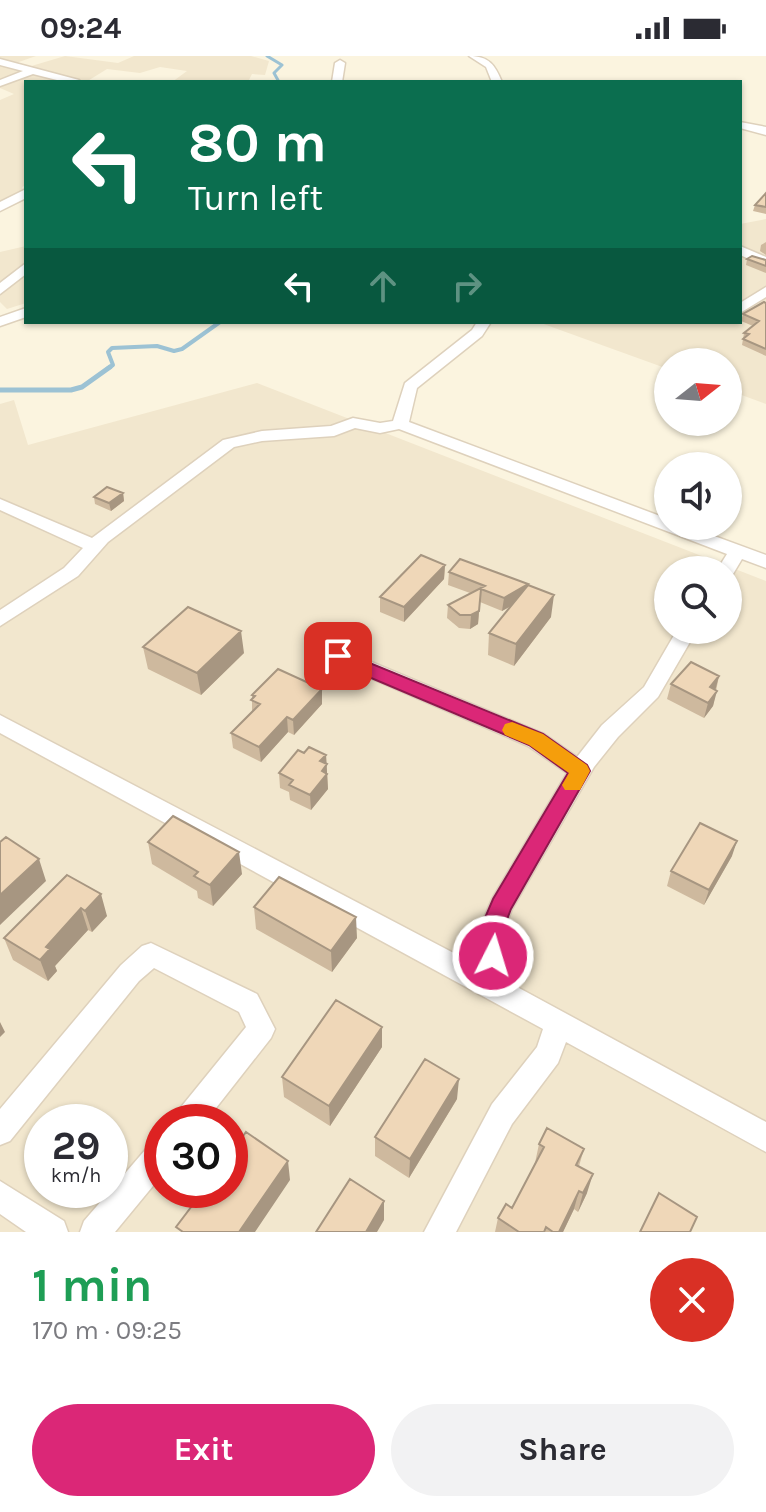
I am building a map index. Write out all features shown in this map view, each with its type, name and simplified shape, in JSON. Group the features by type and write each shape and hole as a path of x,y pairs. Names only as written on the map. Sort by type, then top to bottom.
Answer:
{"street":[{"path":"474,56 490,65 496,80"},
{"path":"0,62 68,80"},
{"path":"337,80 340,63"},
{"path":"0,83 32,71"},
{"path":"742,125 758,127 766,132"},
{"path":"0,207 24,194"},
{"path":"742,251 766,262"},
{"path":"0,290 24,269"},
{"path":"742,308 766,291"},
{"path":"0,322 24,313"},
{"path":"400,424 410,386 477,333 483,324"},
{"path":"0,619 71,572 94,546 229,443 262,436 334,431 353,423 380,428 400,424 654,520"},
{"path":"0,504 94,546"},
{"path":"706,540 766,562"},
{"path":"735,556 737,552"},
{"path":"509,996 487,941 501,906 580,771 610,731 651,692 679,644"},
{"path":"338,656 536,740 580,771"},
{"path":"0,723 559,1023 766,1138"},
{"path":"0,1131 130,973 151,954 248,1003 261,1029 201,1104"},
{"path":"439,1232 502,1114 548,1054 559,1023"},
{"path":"95,1232 144,1173"},
{"path":"0,1196 53,1232"}],"shaded area":[{"path":"0,56 36,56 16,63 28,67 65,56 118,63 134,56 251,56 269,61 265,75 252,74 249,80 175,80 187,71 160,67 140,73 107,69 89,80 24,80 24,201 0,212 0,100 14,94 0,88"},
{"path":"766,219 766,404 742,395 742,348 654,348 654,364 544,324 742,324 742,224"},
{"path":"24,246 24,304 7,309 0,302 0,252"},
{"path":"257,383 702,556 654,556 654,644 742,644 742,572 766,581 766,1232 0,1232 0,404 14,400 28,445"}],"building":[{"path":"766,193 766,207 755,205"},
{"path":"752,256 766,260 766,266 747,259"},
{"path":"764,302 766,349 743,339 749,334 744,333 759,321 743,314"},
{"path":"107,487 123,493 109,503 94,497"},
{"path":"421,555 445,565 404,607 380,597"},
{"path":"460,559 528,584 504,598 481,589 479,611 460,615 448,605 485,586 449,572"},
{"path":"528,585 554,595 516,644 489,633"},
{"path":"188,607 241,631 197,673 143,647"},
{"path":"691,662 719,676 710,687 717,691 708,703 671,684"},
{"path":"278,669 322,689 293,720 287,717 259,747 231,733 260,704 251,700 255,696 252,695"},
{"path":"309,747 326,755 320,761 327,764 322,771 327,774 310,795 289,785 293,780 279,773 298,750 304,753"},
{"path":"173,816 239,852 210,885 194,876 198,872 148,842"},
{"path":"700,823 737,841 709,890 671,871"},
{"path":"6,837 39,859 0,895 0,842"},
{"path":"67,875 101,894 85,911 81,908 46,947 50,949 40,960 4,938"},
{"path":"279,877 356,917 331,951 254,907"},
{"path":"336,1000 382,1027 329,1106 282,1077"},
{"path":"425,1059 459,1079 410,1159 375,1137"},
{"path":"547,1128 584,1149 576,1165 593,1174 583,1193 579,1191 559,1232 546,1227 544,1232 519,1232 498,1218 506,1204 512,1208 544,1147 539,1144"},
{"path":"248,1133 288,1161 239,1232 183,1232 176,1227 190,1208 248,1208"},
{"path":"350,1179 384,1201 366,1232 316,1232"},
{"path":"659,1193 697,1217 690,1232 640,1232"}],"waterway":[{"path":"267,56 282,65 274,73 278,80"},
{"path":"110,367 113,365 108,352 112,348 157,346 174,351 182,349 217,324"},
{"path":"0,390 71,390 82,387 110,367"}],"slow traffic":[{"path":"512,730 536,740 580,771 572,785"}],"route":[{"path":"338,656 536,740 580,771 501,906 487,941 493,956"}]}
